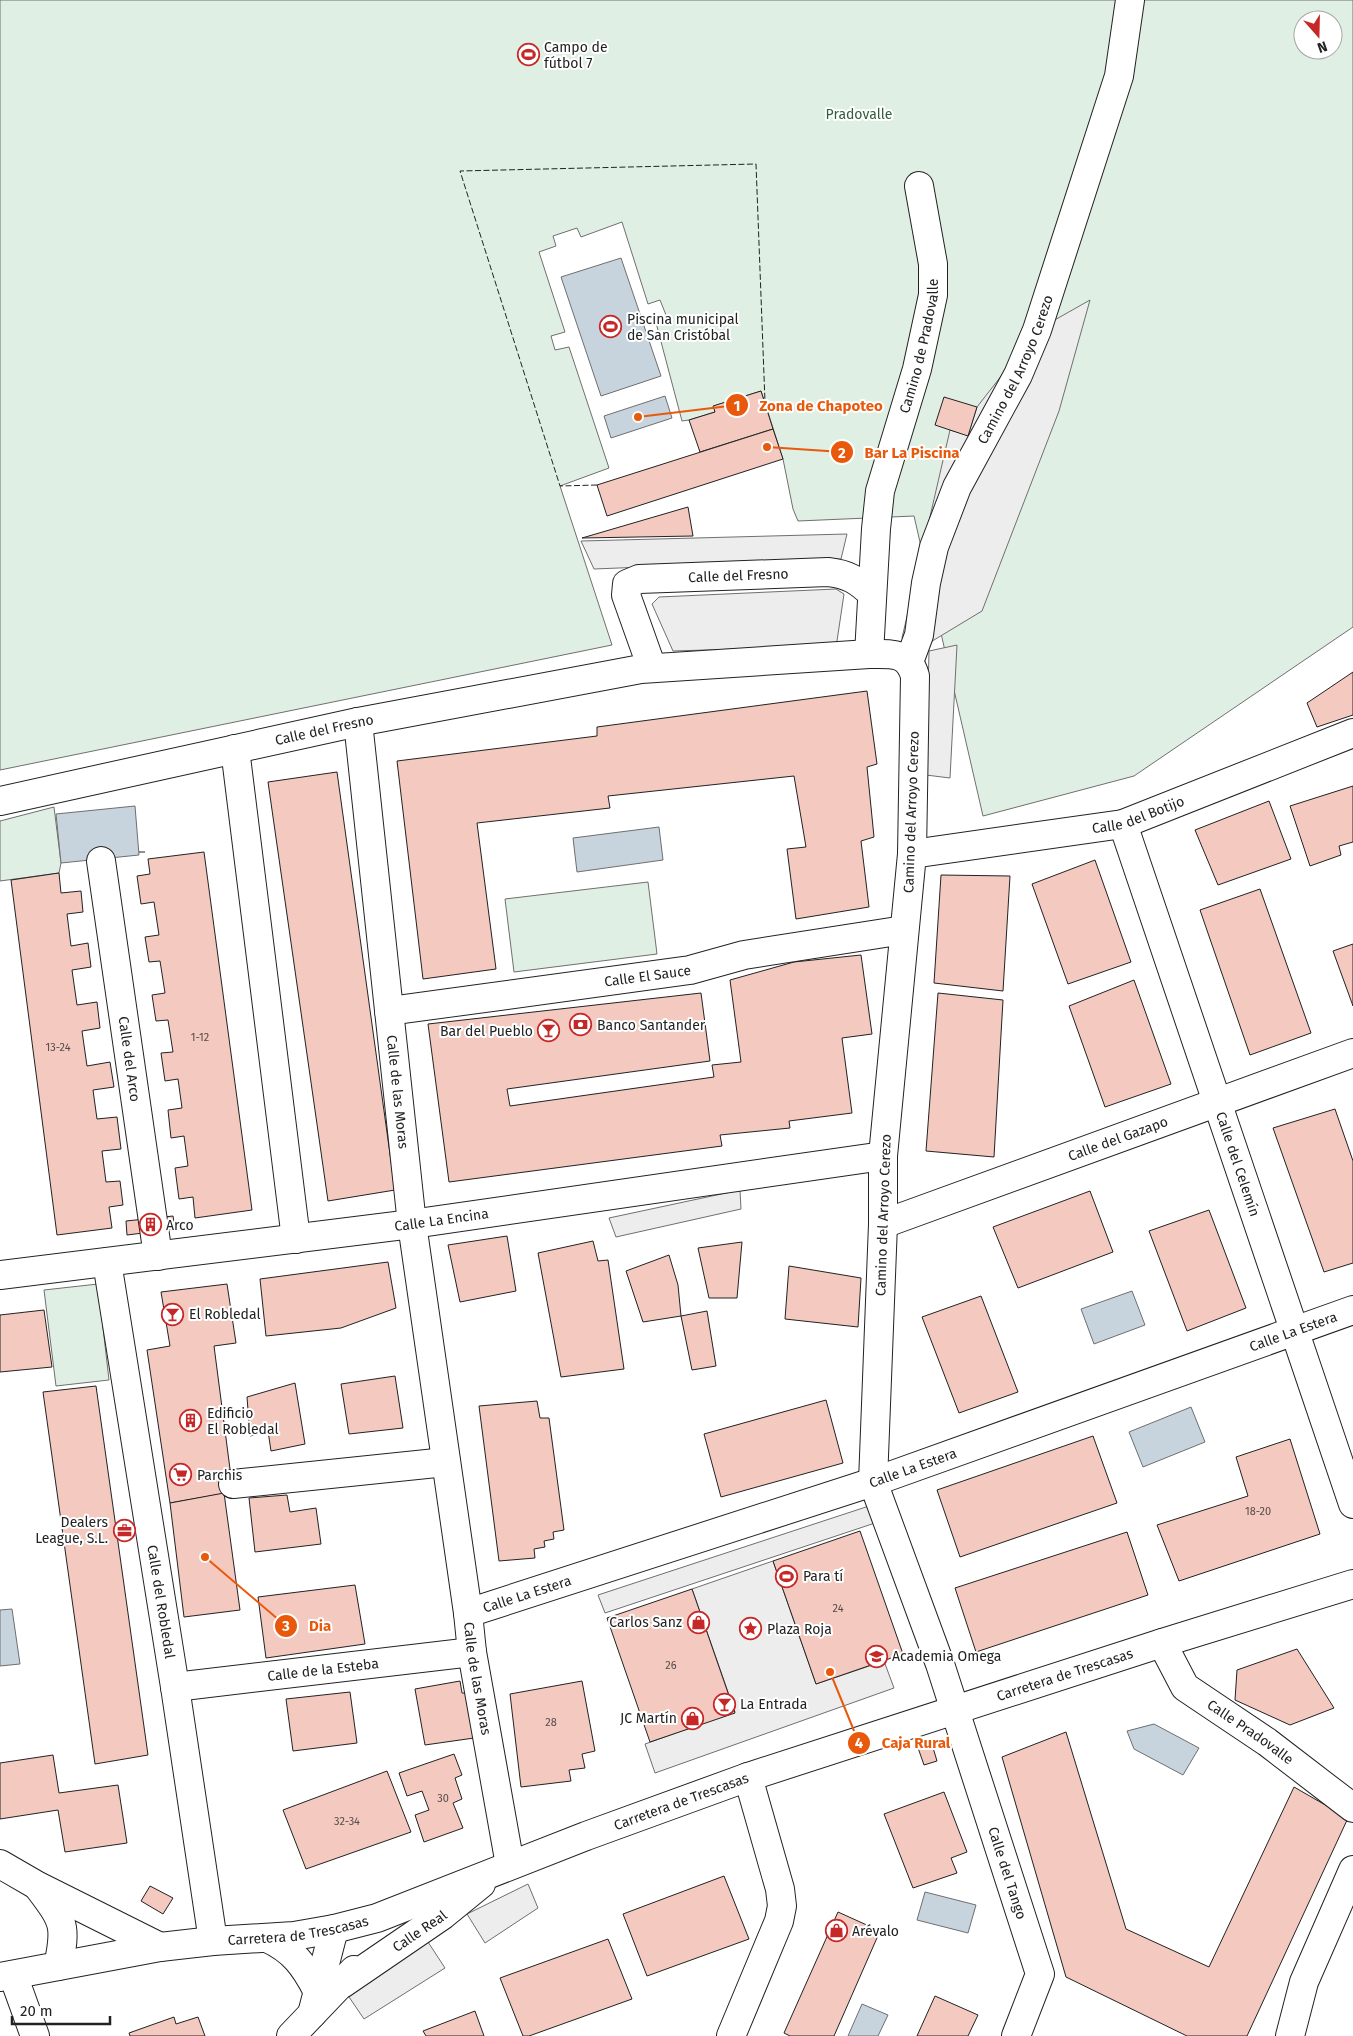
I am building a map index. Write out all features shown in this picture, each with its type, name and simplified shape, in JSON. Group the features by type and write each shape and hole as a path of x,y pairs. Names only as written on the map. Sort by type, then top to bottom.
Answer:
{"street":[{"name":"Camino del Arroyo Cerezo","path":"954,1710 940,1664 873,1482 884,1224 883,1156 912,854 915,676 909,662 919,635 926,583 934,547 957,487 1018,375 1037,330 1119,76 1130,0"},
{"name":"Camino de Pradovalle","path":"872,594 880,491 917,369 933,295 933,264 919,186"},
{"name":"Calle del Fresno","path":"652,668 626,595 625,589 631,581 639,579 828,572 852,577 872,594"},
{"path":"869,654 872,594"},
{"name":"Calle del Fresno","path":"0,801 358,722 652,668 869,654 897,655 909,662"},
{"name":"Calle de las Moras","path":"358,722 412,1224 468,1613 501,1868"},
{"name":"Calle del Botijo","path":"912,854 1123,824 1353,733"},
{"path":"235,749 296,1239"},
{"name":"Calle del Celemín","path":"1123,824 1353,1504"},
{"name":"Calle del Arco","path":"101,861 158,1256"},
{"name":"Calle El Sauce","path":"389,1011 690,970 744,955 904,930"},
{"name":"Calle del Gazapo","path":"884,1224 1353,1053"},
{"name":"Calle La Encina","path":"0,1275 412,1224 883,1156"},
{"name":"Calle del Robledal","path":"107,1262 175,1687 213,1941"},
{"name":"Calle La Estera","path":"468,1613 873,1482 1353,1310"},
{"path":"233,1484 446,1462"},
{"name":"Carretera de Trescasas","path":"6,1976 160,1947 213,1941 294,1936 377,1918 501,1868 748,1777 1162,1643 1353,1584"},
{"name":"Calle Pradovalle","path":"1162,1643 1185,1687 1267,1742 1353,1808"},
{"name":"Calle de la Esteba","path":"175,1687 472,1652"},
{"name":"Calle del Tango","path":"954,1710 1040,1974 1016,2036"},
{"path":"731,2036 779,1921 782,1906 780,1889 748,1777"},
{"path":"0,1864 38,1886 160,1947"},
{"name":"Calle Real","path":"330,1987 443,1916 501,1868"},
{"path":"1290,2036 1304,1982 1353,1870"},
{"path":"38,1886 54,1909 62,1925 64,1936 58,1966"},
{"name":"Calle Real","path":"291,2036 311,2016 330,1987 368,1950 376,1935 377,1918"},
{"name":"Calle Real","path":"330,1987 334,1928"},
{"path":"267,1938 290,1950 305,1969 330,1987"},
{"path":"6,1976 35,2036"}],"green space":[{"name":"Pradovalle","path":"0,0 1353,0 1353,627 1134,776 983,816 914,516 798,521 793,509 783,459 761,391 714,406 715,412 682,421 655,319 666,315 660,300 648,304 622,222 581,237 577,228 553,236 556,246 539,252 565,332 551,336 555,350 569,347 609,468 560,486 612,645 0,770"},
{"path":"54,807 61,863 59,873 0,881 0,821"},
{"path":"648,882 657,954 514,972 505,899"},
{"path":"98,1284 109,1380 56,1386 44,1290"}],"shaded area":[{"name":"Piscina municipal de San Cristóbal","path":"621,258 661,376 601,396 561,277"},
{"path":"1090,300 1059,411 982,611 929,643 916,644 902,638 950,430 968,435 977,407 1037,330"},
{"path":"665,396 672,418 611,438 604,416"},
{"path":"847,534 841,559 594,569 581,541"},
{"path":"836,589 844,594 837,641 834,646 673,651 652,604 659,597"},
{"path":"957,645 950,778 926,775 929,651"},
{"path":"135,806 139,855 61,863 56,814"},
{"path":"659,827 663,860 577,872 573,838"},
{"path":"740,1190 741,1209 616,1237 609,1218"},
{"path":"1132,1291 1145,1325 1094,1344 1081,1309"},
{"path":"1191,1407 1205,1442 1143,1467 1129,1432"},
{"path":"869,1506 875,1523 605,1613 598,1595"},
{"path":"773,1561 816,1684 884,1661 894,1688 655,1773 645,1744 735,1712 692,1589"},
{"path":"12,1609 20,1664 0,1666 0,1610"},
{"path":"1154,1724 1199,1748 1183,1775 1134,1749 1127,1731"},
{"path":"528,1884 538,1908 485,1943 467,1914"},
{"path":"925,1892 976,1905 968,1933 917,1920"},
{"path":"428,1942 445,1968 364,2019 347,1994"},
{"path":"862,2004 888,2015 878,2036 848,2036"}],"building":[{"path":"761,391 773,429 700,452 689,420 715,412 713,406"},
{"path":"944,397 977,407 968,436 935,425"},
{"path":"773,429 783,459 607,516 597,485"},
{"path":"688,507 693,536 582,538"},
{"path":"1353,672 1353,715 1317,727 1307,703"},
{"path":"867,691 877,764 867,767 874,837 861,841 869,907 796,919 787,849 806,847 794,776 608,796 610,808 477,823 496,969 423,979 397,761 597,736 597,727"},
{"path":"337,772 395,1190 328,1201 268,782"},
{"path":"1353,786 1353,842 1339,846 1341,855 1310,866 1290,806"},
{"path":"1269,801 1291,859 1218,885 1195,830"},
{"path":"204,852 252,1210 195,1218 193,1197 179,1199 175,1168 188,1166 184,1136 171,1138 168,1110 182,1108 178,1079 165,1081 161,1053 173,1052 168,1020 156,1021 152,995 165,993 160,961 149,962 145,937 159,935 154,902 141,904 137,876 150,874 148,859"},
{"path":"1095,860 1131,962 1068,984 1032,884"},
{"path":"59,873 61,893 81,891 83,912 67,914 71,946 88,943 91,967 72,970 77,1005 97,1002 100,1028 82,1031 87,1066 110,1062 114,1087 93,1090 97,1119 117,1117 121,1149 102,1151 106,1182 120,1181 123,1205 109,1207 112,1228 57,1235 11,880"},
{"path":"941,875 1010,876 1003,991 934,983"},
{"path":"1260,889 1311,1033 1250,1055 1200,910"},
{"path":"1353,944 1353,1006 1333,951"},
{"path":"861,955 872,1034 842,1038 852,1113 789,1121 790,1128 720,1135 722,1146 449,1182 428,1024 701,993 710,1061 507,1089 510,1106 714,1077 712,1065 741,1062 730,980 794,962"},
{"path":"1134,980 1171,1084 1105,1107 1069,1006"},
{"path":"938,993 1003,1000 994,1157 926,1151"},
{"path":"1335,1109 1353,1161 1353,1263 1324,1272 1273,1128"},
{"path":"1090,1191 1113,1252 1018,1288 993,1227"},
{"path":"1209,1210 1246,1308 1187,1331 1149,1231"},
{"name":"Arco","path":"173,1216 175,1229 127,1235 126,1221"},
{"path":"507,1236 516,1291 460,1302 448,1245"},
{"path":"593,1241 598,1261 608,1260 624,1369 561,1377 538,1253"},
{"path":"742,1242 737,1298 709,1298 698,1248"},
{"path":"669,1255 678,1285 681,1316 643,1322 626,1271"},
{"path":"388,1262 396,1308 341,1328 266,1336 260,1279"},
{"path":"789,1266 861,1278 858,1327 785,1319"},
{"name":"Edificio El Robledal","path":"227,1284 236,1343 214,1346 233,1492 170,1503 147,1350 170,1346 161,1292"},
{"path":"981,1296 1018,1392 959,1413 922,1317"},
{"path":"44,1310 52,1367 0,1372 0,1315"},
{"path":"707,1311 716,1366 692,1370 681,1316"},
{"path":"395,1376 403,1428 349,1434 341,1384"},
{"path":"295,1383 305,1444 271,1451 268,1431 250,1436 247,1397"},
{"path":"96,1386 148,1755 95,1764 43,1392"},
{"path":"826,1400 843,1463 721,1497 704,1434"},
{"path":"537,1401 540,1418 549,1418 564,1530 553,1532 554,1539 544,1541 545,1547 534,1549 535,1558 499,1561 479,1406"},
{"path":"1093,1436 1117,1503 960,1557 937,1490"},
{"path":"1290,1439 1320,1534 1179,1581 1157,1525 1248,1496 1236,1457"},
{"path":"224,1493 240,1610 184,1617 170,1503"},
{"path":"287,1495 290,1512 316,1508 321,1544 255,1552 249,1498"},
{"path":"860,1531 903,1654 816,1684 773,1561"},
{"path":"1127,1532 1148,1595 976,1652 955,1588"},
{"path":"355,1585 365,1644 266,1658 258,1597"},
{"path":"692,1589 735,1713 650,1742 607,1618"},
{"path":"1297,1649 1334,1708 1290,1725 1235,1700 1237,1670"},
{"path":"460,1681 462,1693 467,1693 474,1738 425,1745 415,1689"},
{"path":"582,1681 595,1751 582,1754 585,1768 569,1770 571,1781 521,1787 510,1694"},
{"path":"350,1692 357,1743 293,1751 286,1699"},
{"path":"1066,1732 1126,1929 1209,1967 1294,1787 1348,1818 1247,2036 1187,2036 1066,1977 1002,1757"},
{"path":"931,1741 937,1761 924,1765 917,1745"},
{"path":"454,1754 462,1775 455,1778 462,1799 453,1803 463,1828 424,1842 415,1815 429,1810 422,1791 407,1796 399,1773"},
{"path":"53,1755 59,1793 118,1785 127,1843 65,1852 58,1810 0,1819 0,1763"},
{"path":"387,1771 411,1832 306,1869 283,1810"},
{"path":"944,1792 967,1852 951,1858 957,1873 913,1888 884,1814"},
{"path":"724,1876 749,1939 647,1976 623,1914"},
{"path":"150,1886 173,1898 163,1914 141,1901"},
{"path":"838,1912 880,1931 834,2036 790,2036 784,2033"},
{"path":"608,1939 632,1999 529,2036 523,2036 500,1978"},
{"path":"935,1996 978,2015 968,2036 917,2036"},
{"path":"475,2011 484,2036 426,2036 423,2031"},
{"path":"174,2017 176,2024 198,2017 205,2036 130,2036 129,2033"}],"fence":[{"path":"597,485 560,486 460,171 756,164 765,402"},
{"path":"139,852 146,852"}],"place":[{"name":"Campo de fútbol 7","path":"528,55"},
{"name":"Piscina municipal de San Cristóbal","path":"611,327"},
{"name":"Zona de Chapoteo","path":"638,417"},
{"name":"Bar La Piscina","path":"767,447"},
{"name":"Banco Santander","path":"581,1025"},
{"name":"Bar del Pueblo","path":"549,1031"},
{"name":"Arco","path":"150,1225"},
{"name":"El Robledal","path":"173,1314"},
{"name":"Edificio El Robledal","path":"191,1421"},
{"name":"Parchis","path":"181,1475"},
{"name":"Dealers League, S.L.","path":"124,1530"},
{"name":"Dia","path":"205,1557"},
{"name":"Para tí","path":"787,1576"},
{"name":"Carlos Sanz","path":"698,1622"},
{"name":"Plaza Roja","path":"751,1629"},
{"name":"Academia Omega","path":"876,1656"},
{"name":"Caja Rural","path":"830,1672"},
{"name":"La Entrada","path":"724,1704"},
{"name":"JC Martín","path":"693,1718"},
{"name":"Arévalo","path":"836,1931"}]}
